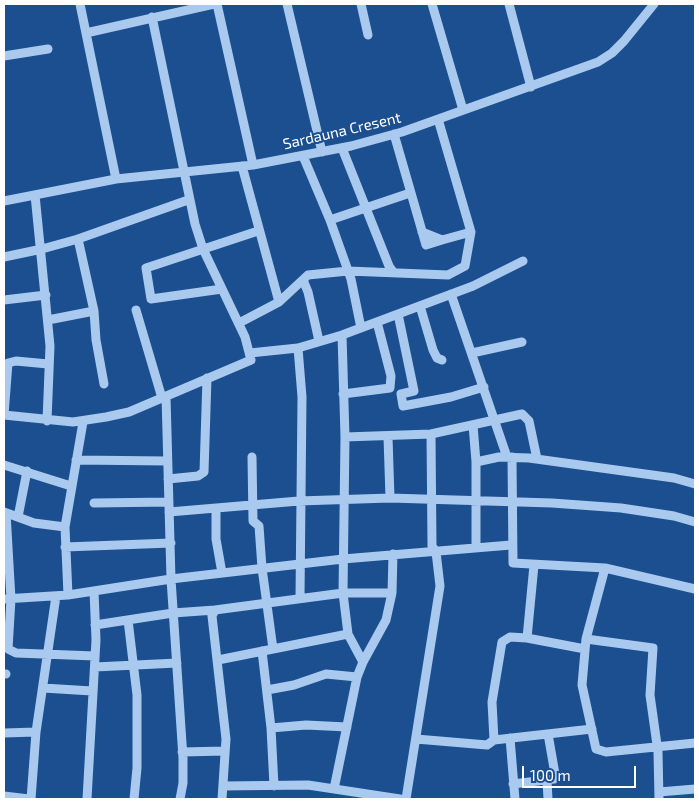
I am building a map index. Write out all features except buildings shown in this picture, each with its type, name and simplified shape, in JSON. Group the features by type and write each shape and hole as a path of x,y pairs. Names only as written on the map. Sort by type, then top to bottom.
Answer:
{"street":[{"path":"80,4 116,179"},
{"path":"86,33 216,4 253,165"},
{"path":"287,4 322,152"},
{"path":"360,4 368,35"},
{"path":"432,4 463,110"},
{"path":"509,4 531,88"},
{"name":"Sardauna Cresent","path":"4,201 116,179 253,165 342,148 394,134 531,88 598,62 612,52 654,4"},
{"path":"48,364 16,361 8,363 4,415 47,421 83,422 129,412 249,362 250,352 239,323 203,249 188,200 152,17"},
{"path":"4,56 48,49"},
{"path":"239,323 279,302 308,275 348,271 448,275 465,266 472,232 438,119"},
{"path":"394,134 426,245 472,232"},
{"path":"342,148 388,266 394,273"},
{"path":"303,156 330,220 348,271 361,328"},
{"path":"242,166 258,231 279,302"},
{"path":"330,220 410,193"},
{"path":"35,195 42,249 50,346 47,421"},
{"path":"4,257 78,239 188,200"},
{"path":"222,289 151,299 146,268 258,231"},
{"path":"78,239 94,311 96,340 104,384"},
{"path":"250,352 298,348 342,335 473,286 523,261"},
{"path":"303,280 308,292 319,341"},
{"path":"450,294 509,457 513,563 605,568 695,589"},
{"path":"4,300 46,295"},
{"path":"420,306 433,350 437,358 442,360"},
{"path":"136,310 164,397 171,579 182,752 183,783 180,799"},
{"path":"48,320 94,311"},
{"path":"398,314 414,391 401,394 403,406 451,397 484,387"},
{"path":"344,394 386,390 392,384 377,322"},
{"path":"342,335 345,437 343,593 348,634 362,662"},
{"path":"472,353 522,342"},
{"path":"298,348 302,397 299,501 300,598"},
{"path":"168,479 198,476 204,472 207,378"},
{"path":"345,437 431,434 525,415 537,459"},
{"path":"68,595 65,527 83,422"},
{"path":"473,425 477,500 476,547"},
{"path":"406,799 439,598 440,576 436,552 432,546 431,434"},
{"path":"388,437 390,498"},
{"path":"252,457 253,520 259,526 262,568 273,649"},
{"path":"476,462 509,457 537,459 674,478 695,484"},
{"path":"76,460 167,460"},
{"path":"4,465 72,486"},
{"path":"18,517 27,471"},
{"path":"169,512 344,498 390,498 477,500 630,509 674,516 695,522"},
{"path":"94,503 169,502"},
{"path":"216,508 216,538 222,573"},
{"path":"65,527 46,526 5,512 8,649 16,653 95,656"},
{"path":"65,548 171,543"},
{"path":"8,599 68,595 171,579 343,559 511,545"},
{"path":"334,789 357,677 362,662 386,620 392,593 393,554"},
{"path":"527,638 534,565"},
{"path":"605,568 586,639 582,685 596,749 601,752 695,743"},
{"path":"87,799 90,783 92,691 95,667 94,591"},
{"path":"95,625 173,613 215,610 343,593 392,593"},
{"path":"5,797 30,799 36,732 56,596"},
{"path":"215,610 212,616 225,720 222,799"},
{"path":"128,620 135,666 138,723 134,799"},
{"path":"218,660 348,634"},
{"path":"494,740 492,702 502,642 510,637 527,638 585,649"},
{"path":"586,639 654,648 650,695 657,747 659,796 695,789"},
{"path":"262,651 268,690 274,786"},
{"path":"95,667 177,663"},
{"path":"268,690 294,685 326,674 357,677"},
{"path":"43,688 92,691"},
{"path":"271,728 306,725 347,727"},
{"path":"416,740 487,746 494,740 592,729"},
{"path":"4,733 36,732"},
{"path":"513,784 554,779 555,774 548,734"},
{"path":"510,738 515,799"},
{"path":"182,752 225,751"},
{"path":"547,781 548,799"},
{"path":"223,786 308,785 400,799"}]}
